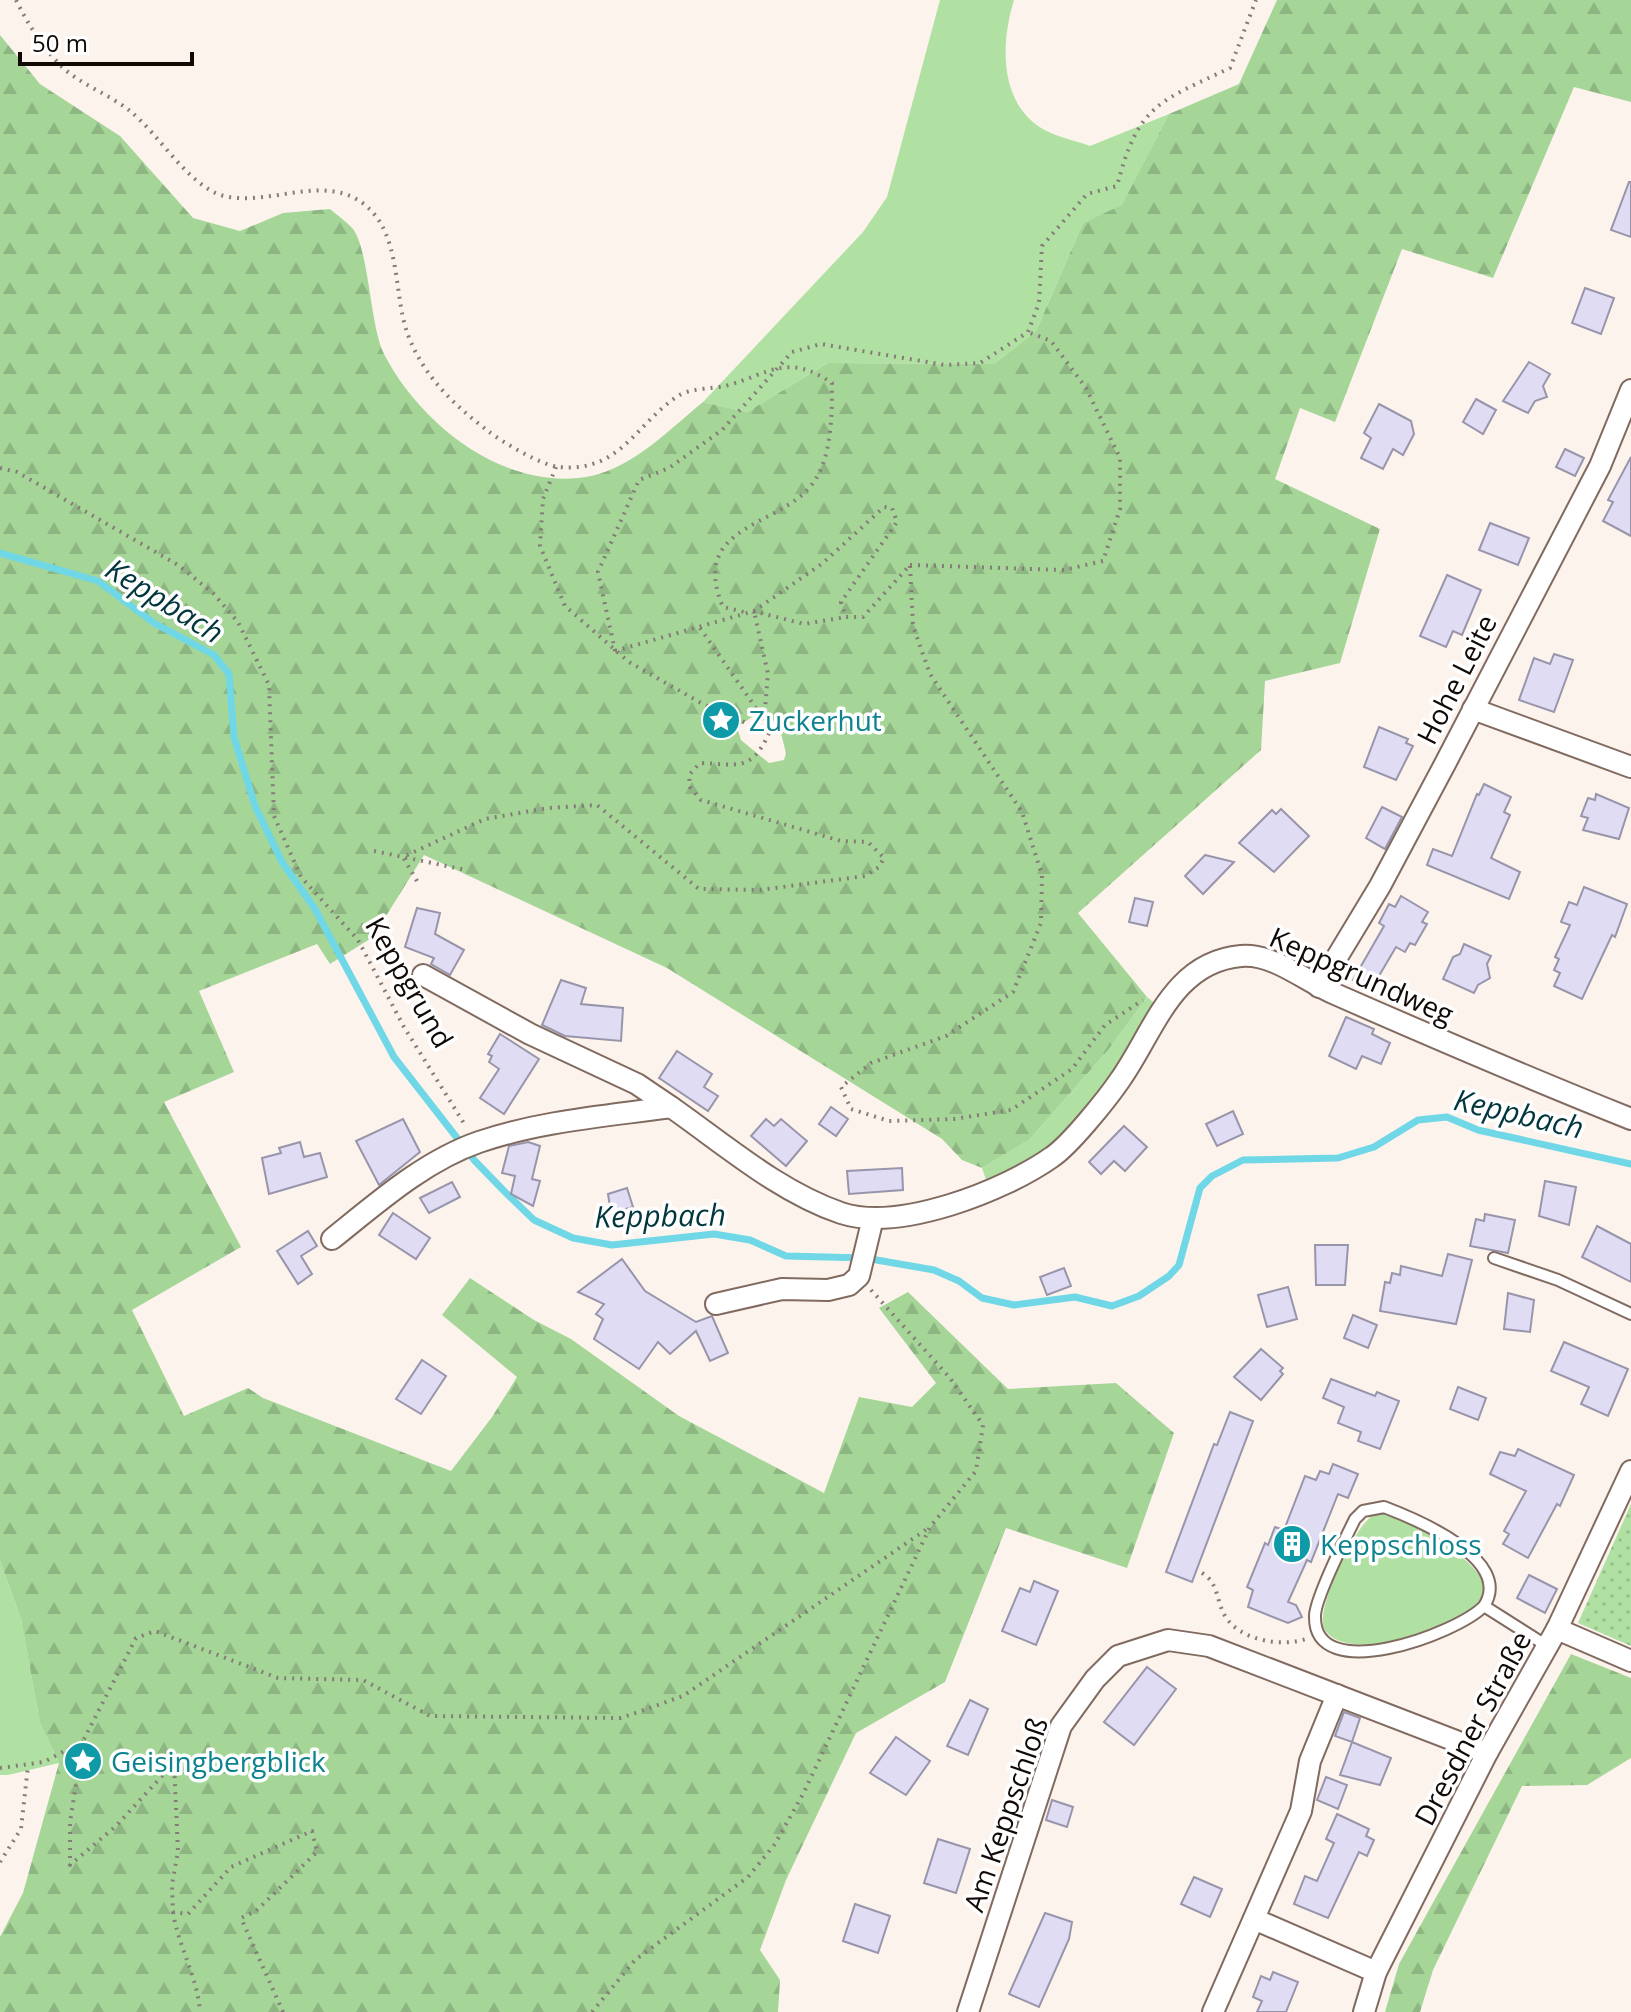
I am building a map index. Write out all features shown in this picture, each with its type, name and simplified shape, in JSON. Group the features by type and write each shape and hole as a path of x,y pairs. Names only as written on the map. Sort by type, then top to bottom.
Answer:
{"street":[{"name":"Hohe Leite","path":"1319,987 1380,886 1600,466 1631,390"},
{"path":"1473,709 1631,767"},
{"name":"Keppgrundweg","path":"1055,1156 1120,1080 1174,992 1199,969 1242,956 1266,958 1319,987 1631,1119"},
{"name":"Keppgrund","path":"423,975 530,1034 637,1084 770,1176 817,1203 871,1227 953,1203 1012,1181 1055,1156"},
{"path":"332,1239 380,1201 449,1156 477,1143 517,1131 671,1107"},
{"path":"716,1304 782,1289 828,1290 849,1285 860,1270 871,1227"},
{"name":"Dresdner Straße","path":"1364,2012 1376,1972 1487,1753 1552,1638 1631,1471"},
{"path":"1552,1638 1631,1661"},
{"name":"Am Keppschloß","path":"968,2012 1061,1726 1095,1679 1118,1656 1168,1640 1209,1646 1487,1753"},
{"path":"1213,2012 1301,1811 1310,1761 1337,1695"},
{"path":"1254,1919 1376,1972"}],"lane":[{"path":"1494,1258 1558,1280 1631,1314"},
{"path":"1384,1507 1474,1556 1491,1583 1491,1595 1484,1606 1475,1616 1438,1636 1389,1651 1338,1647 1320,1633 1314,1614 1355,1519 1363,1511 1384,1507"},
{"path":"1484,1606 1552,1638"}],"path":[{"path":"16,0 32,31 62,67 131,111 201,185 222,195 252,199 321,190 341,193 365,205 384,228 407,332 419,358 452,404 499,439 556,467 589,465 619,452 679,394 727,385 778,365 812,370 832,383 832,413 817,478 798,500 741,529 719,556 715,588 723,607 736,613 754,611 804,624 863,617 910,565 1064,570 1103,561 1120,509 1120,458 1086,388 1069,364 1051,341 1028,332"},
{"path":"615,651 598,572 630,494 639,480 669,468 722,430 792,352 821,344 945,365 980,363 1028,332 1039,303 1042,246 1087,194 1117,186 1128,146 1150,109 1230,68 1256,0"},
{"path":"556,467 543,499 540,546 565,606 615,651 701,703 769,733"},
{"name":"Keppgrund","path":"0,468 17,472 178,565 213,593 238,622 269,685 274,816 301,877 358,940 439,1087 477,1143"},
{"path":"615,651 754,611 823,563 884,507 892,508 897,522 841,602 846,617"},
{"path":"910,565 913,626 930,674 1022,812 1042,875 1041,923 1013,992 946,1036 871,1063 841,1087 851,1109 889,1121 954,1119 1011,1110 1072,1069 1105,1025 1153,989"},
{"path":"754,611 768,674 764,720"},
{"path":"403,857 485,819 548,808 597,805 699,889 760,890 865,876 879,867 884,858 868,842 841,841 781,825 701,800 690,787 689,775 700,763 739,766 758,756 769,733 764,720 700,628"},
{"path":"374,851 466,870"},
{"path":"403,857 417,881"},
{"path":"592,2012 635,1960 748,1877 775,1844 803,1794 930,1527 976,1471 983,1425 950,1378 860,1270"},
{"path":"200,2012 178,1941 173,1912 172,1885 178,1851 174,1763 115,1827 70,1865 70,1822 83,1741 136,1638 155,1631 278,1678 363,1680 430,1716 621,1718 683,1696 930,1527"},
{"path":"1202,1573 1212,1579 1226,1618 1239,1629 1268,1642 1284,1644 1320,1633"},
{"path":"0,1768 15,1769 44,1762 83,1741"},
{"path":"0,1862 21,1829 28,1766"},
{"path":"173,1912 188,1914 231,1867 312,1831 317,1852 256,1911 241,1918 283,2012"}],"green space":[{"path":"940,0 1014,0 1006,51 1010,85 1025,114 1038,126 1056,135 1090,146 1169,114 1122,206 1083,223 1036,331 994,364 828,363 747,412 703,402 863,232 887,197"},
{"path":"1277,0 1631,0 1631,102 1574,87 1493,278 1402,249 1335,422 1300,408 1275,479 1380,529 1340,663 1265,681 1261,750 1078,913 1147,997 1109,1049 1029,1140 982,1168 962,1160 942,1139 667,968 424,855 373,937 330,964 317,944 199,991 234,1072 164,1102 241,1247 132,1310 184,1416 248,1388 263,1398 451,1471 492,1417 517,1377 442,1315 470,1278 534,1320 571,1339 679,1416 824,1493 859,1397 912,1407 936,1383 879,1308 908,1292 1008,1389 1116,1383 1174,1433 1127,1568 1006,1528 945,1682 856,1733 786,1880 760,1950 780,1980 778,2012 0,2012 0,1937 23,1893 59,1763 40,1723 21,1619 0,1561 0,35 40,84 120,136 193,218 240,231 283,213 330,209 351,226 358,239 379,341 400,381 420,406 444,429 498,464 528,474 560,479 591,476 622,464 651,445 703,402 747,412 828,363 994,364 1036,331 1083,223 1122,205 1169,114 1239,84","holes":["755,715 778,722 786,753 784,760 769,763 741,740 737,727"]},
{"path":"1147,997 1157,1005 1123,1060 1087,1109 1043,1150 1016,1167 986,1180 982,1168 1029,1140 1109,1049"},
{"path":"1631,1504 1631,1646 1578,1623"},
{"path":"1375,1514 1419,1528 1466,1560 1484,1583 1481,1600 1452,1623 1419,1636 1363,1645 1333,1638 1324,1628 1323,1618 1331,1586 1348,1549 1367,1520"},
{"path":"0,1561 21,1619 40,1723 59,1763 8,1775 0,1775"},
{"path":"1571,1654 1631,1678 1631,1758 1587,1785 1522,1786 1433,1970 1420,2012 1385,2012 1399,1964"}],"building":[{"path":"1631,182 1631,237 1611,230"},
{"path":"1585,288 1614,298 1601,334 1572,323"},
{"path":"1529,362 1550,374 1543,386 1547,397 1535,401 1528,413 1503,401"},
{"path":"1476,399 1496,410 1483,434 1463,422"},
{"path":"1379,404 1411,421 1414,434 1403,455 1393,449 1383,469 1361,458 1371,438 1364,433"},
{"path":"1565,449 1584,458 1575,476 1556,467"},
{"path":"1631,457 1631,536 1603,521 1613,502 1608,500"},
{"path":"1490,523 1529,538 1518,565 1479,550"},
{"path":"1447,575 1481,590 1462,635 1453,631 1446,647 1420,636"},
{"path":"1554,654 1573,660 1554,712 1519,700 1534,658 1550,664"},
{"path":"1379,727 1408,739 1406,743 1413,746 1396,780 1364,767"},
{"path":"1484,784 1511,797 1504,812 1510,815 1491,858 1520,872 1509,899 1427,865 1433,849 1452,856"},
{"path":"1596,794 1629,808 1619,839 1583,830 1588,818 1581,816 1588,798 1595,800"},
{"path":"1382,807 1402,817 1385,849 1366,838"},
{"path":"1281,809 1309,836 1274,872 1239,843 1272,810 1276,814"},
{"path":"1205,855 1234,862 1203,894 1185,876"},
{"path":"1584,887 1627,904 1615,937 1612,935 1582,999 1554,986 1560,973 1554,970 1559,959 1555,957 1570,925 1561,922 1569,902 1577,905"},
{"path":"1401,896 1428,912 1422,922 1427,924 1415,945 1410,943 1405,952 1396,947 1370,991 1353,980 1384,926 1379,923 1389,904 1395,907"},
{"path":"1135,898 1153,902 1147,926 1129,922"},
{"path":"417,908 440,913 435,934 464,950 450,975 431,964 434,958 405,947"},
{"path":"1464,944 1491,956 1487,964 1490,978 1478,985 1474,993 1443,979 1453,957 1460,954"},
{"path":"561,980 586,988 581,1004 623,1008 621,1041 565,1036 542,1025"},
{"path":"1346,1017 1374,1029 1372,1034 1390,1043 1381,1064 1362,1056 1356,1069 1329,1056"},
{"path":"500,1034 539,1059 504,1114 480,1098 499,1069 489,1062 492,1056 488,1054"},
{"path":"677,1051 712,1074 704,1087 718,1096 708,1111 659,1078"},
{"path":"831,1107 848,1119 836,1136 819,1124"},
{"path":"1233,1111 1243,1134 1217,1146 1206,1124"},
{"path":"403,1119 420,1152 379,1185 356,1141"},
{"path":"766,1119 774,1126 781,1119 807,1141 786,1166 751,1136"},
{"path":"1124,1126 1147,1147 1125,1171 1114,1161 1101,1174 1089,1162"},
{"path":"300,1142 304,1157 320,1153 327,1177 269,1194 262,1158 281,1153 279,1148"},
{"path":"528,1142 540,1146 532,1179 540,1181 533,1206 511,1194 515,1176 502,1173 509,1146"},
{"path":"902,1168 903,1190 849,1194 847,1171"},
{"path":"1545,1181 1576,1187 1569,1225 1539,1216"},
{"path":"452,1182 460,1197 429,1213 420,1198"},
{"path":"627,1188 633,1207 611,1213 608,1194"},
{"path":"393,1213 430,1238 416,1259 379,1235"},
{"path":"1485,1214 1515,1220 1508,1253 1470,1246 1476,1219 1484,1221"},
{"path":"1597,1226 1631,1244 1631,1282 1582,1257"},
{"path":"308,1231 317,1246 301,1256 312,1274 298,1284 277,1251"},
{"path":"1315,1245 1348,1245 1345,1285 1316,1285"},
{"path":"1448,1254 1472,1260 1456,1324 1380,1311 1385,1282 1390,1283 1392,1273 1400,1275 1401,1266 1442,1276"},
{"path":"622,1259 645,1291 696,1322 712,1316 728,1353 710,1361 696,1331 670,1354 658,1342 639,1369 594,1339 603,1319 596,1314 604,1304 578,1292"},
{"path":"1064,1268 1071,1286 1047,1295 1040,1277"},
{"path":"1288,1287 1297,1319 1267,1327 1258,1295"},
{"path":"1508,1293 1534,1300 1530,1332 1504,1329"},
{"path":"1353,1315 1377,1325 1368,1348 1344,1338"},
{"path":"1564,1342 1628,1369 1608,1416 1581,1404 1589,1387 1551,1371"},
{"path":"1261,1349 1283,1368 1280,1371 1283,1374 1261,1400 1234,1377"},
{"path":"422,1360 446,1376 421,1414 396,1399"},
{"path":"1331,1379 1375,1396 1377,1392 1399,1401 1380,1449 1358,1441 1361,1432 1338,1423 1344,1407 1323,1398"},
{"path":"1458,1387 1486,1398 1478,1420 1450,1409"},
{"path":"1230,1412 1253,1421 1192,1582 1166,1572 1214,1444 1217,1445"},
{"path":"1518,1449 1574,1475 1560,1506 1557,1504 1528,1558 1503,1544 1509,1534 1504,1531 1526,1491 1490,1474 1500,1452 1515,1456"},
{"name":"Keppschloss","path":"1333,1464 1358,1474 1348,1498 1338,1494 1311,1562 1307,1560 1288,1602 1296,1605 1302,1617 1288,1623 1248,1607 1253,1590 1247,1587 1265,1543 1268,1545 1275,1527 1284,1530 1305,1476 1316,1480 1320,1471 1329,1474"},
{"path":"1529,1575 1557,1589 1545,1613 1517,1598"},
{"path":"1034,1581 1058,1591 1036,1645 1002,1631 1020,1588 1030,1592"},
{"path":"1147,1667 1176,1689 1134,1745 1104,1722"},
{"path":"970,1700 988,1709 968,1755 947,1746"},
{"path":"1344,1712 1360,1718 1352,1742 1335,1736"},
{"path":"896,1737 930,1761 906,1795 870,1773"},
{"path":"1352,1742 1391,1758 1380,1785 1340,1775"},
{"path":"1326,1777 1347,1785 1338,1809 1317,1800"},
{"path":"1052,1800 1073,1807 1067,1827 1046,1820"},
{"path":"1337,1814 1369,1829 1366,1836 1374,1840 1367,1856 1359,1852 1328,1918 1294,1904 1305,1876 1317,1881 1334,1843 1326,1839"},
{"path":"938,1839 970,1849 956,1893 924,1883"},
{"path":"1194,1877 1222,1889 1210,1917 1181,1904"},
{"path":"855,1904 890,1916 878,1953 843,1941"},
{"path":"1045,1913 1072,1922 1069,1939 1039,2007 1009,1994"},
{"path":"1273,1972 1298,1982 1286,2012 1257,2012 1262,2001 1253,1997 1261,1976 1270,1980"}],"waterway":[{"name":"Keppbach","path":"0,553 98,581 154,623 214,655 229,674 234,737 255,806 282,862 315,909 394,1057 475,1161 505,1192 534,1220 573,1238 612,1245 714,1234 750,1240 786,1256 865,1258 934,1270 959,1281 982,1298 1014,1305 1075,1297 1112,1306 1139,1296 1169,1276 1179,1265 1200,1188 1212,1176 1243,1160 1338,1158 1374,1147 1418,1120 1447,1117 1478,1130 1631,1164"}],"place":[{"name":"Zuckerhut","path":"721,720"},
{"name":"Keppschloss","path":"1292,1544"},
{"name":"Geisingbergblick","path":"83,1761"}]}
